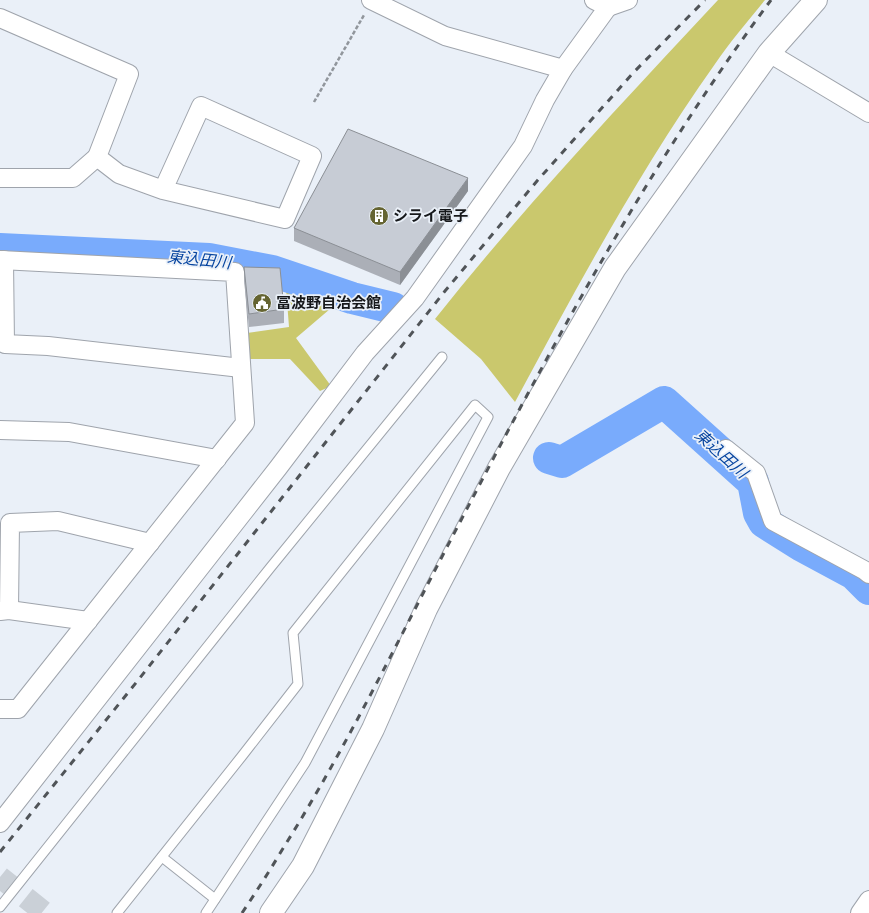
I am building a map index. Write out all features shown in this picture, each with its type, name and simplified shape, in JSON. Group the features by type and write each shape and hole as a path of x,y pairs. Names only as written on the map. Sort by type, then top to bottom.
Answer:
{"street":[{"path":"372,0 445,36 563,69"},
{"path":"0,823 365,353 416,298 523,146 544,100 602,4 628,0"},
{"path":"271,913 303,866 372,729 426,609 499,468 615,268 769,53 816,0"},
{"path":"0,18 129,74 97,157 73,178 0,178"},
{"path":"769,53 869,113"},
{"path":"97,157 119,174 163,190 285,219 312,156 202,106 163,190"},
{"path":"0,709 18,710 245,423 235,272 2,260 5,344 48,346 241,368"},
{"path":"0,430 69,432 217,459"},
{"path":"726,449 756,473 774,520 869,574"},
{"path":"88,621 4,611 10,523 58,521 150,543"},
{"path":"860,913 869,900"}],"lane":[{"path":"0,907 270,568 442,357"},
{"path":"117,913 298,684 293,633 474,406 488,417 305,763 206,913"},
{"path":"162,856 215,899"}],"path":[{"path":"314,102 372,0"}],"shaded area":[{"path":"718,0 765,0 721,56 660,146 585,273 515,402 481,359 435,319 468,278 538,197 609,117"},
{"path":"286,288 337,303 296,338 331,386 320,391 290,359 249,359 247,333 289,327"}],"building":[{"name":"シライ電子","path":"348,129 468,178 400,272 294,228"},
{"name":"冨波野自治会館","path":"244,267 280,268 284,309 249,314"}],"waterway":[{"name":"東込田川","path":"0,249 209,259 272,271 352,298 393,308"},
{"name":"東込田川","path":"549,458 562,462 664,402 753,482 759,513 764,522 802,546 854,574 869,589"}],"tunnel":[{"path":"0,877 45,913"}],"railway":[{"path":"0,852 139,679 445,291 537,181 633,73 705,0"},
{"path":"242,913 304,813 347,738 521,406 598,267 681,131 771,0"}],"place":[{"name":"シライ電子","path":"379,216"},
{"name":"冨波野自治会館","path":"262,303"}]}
